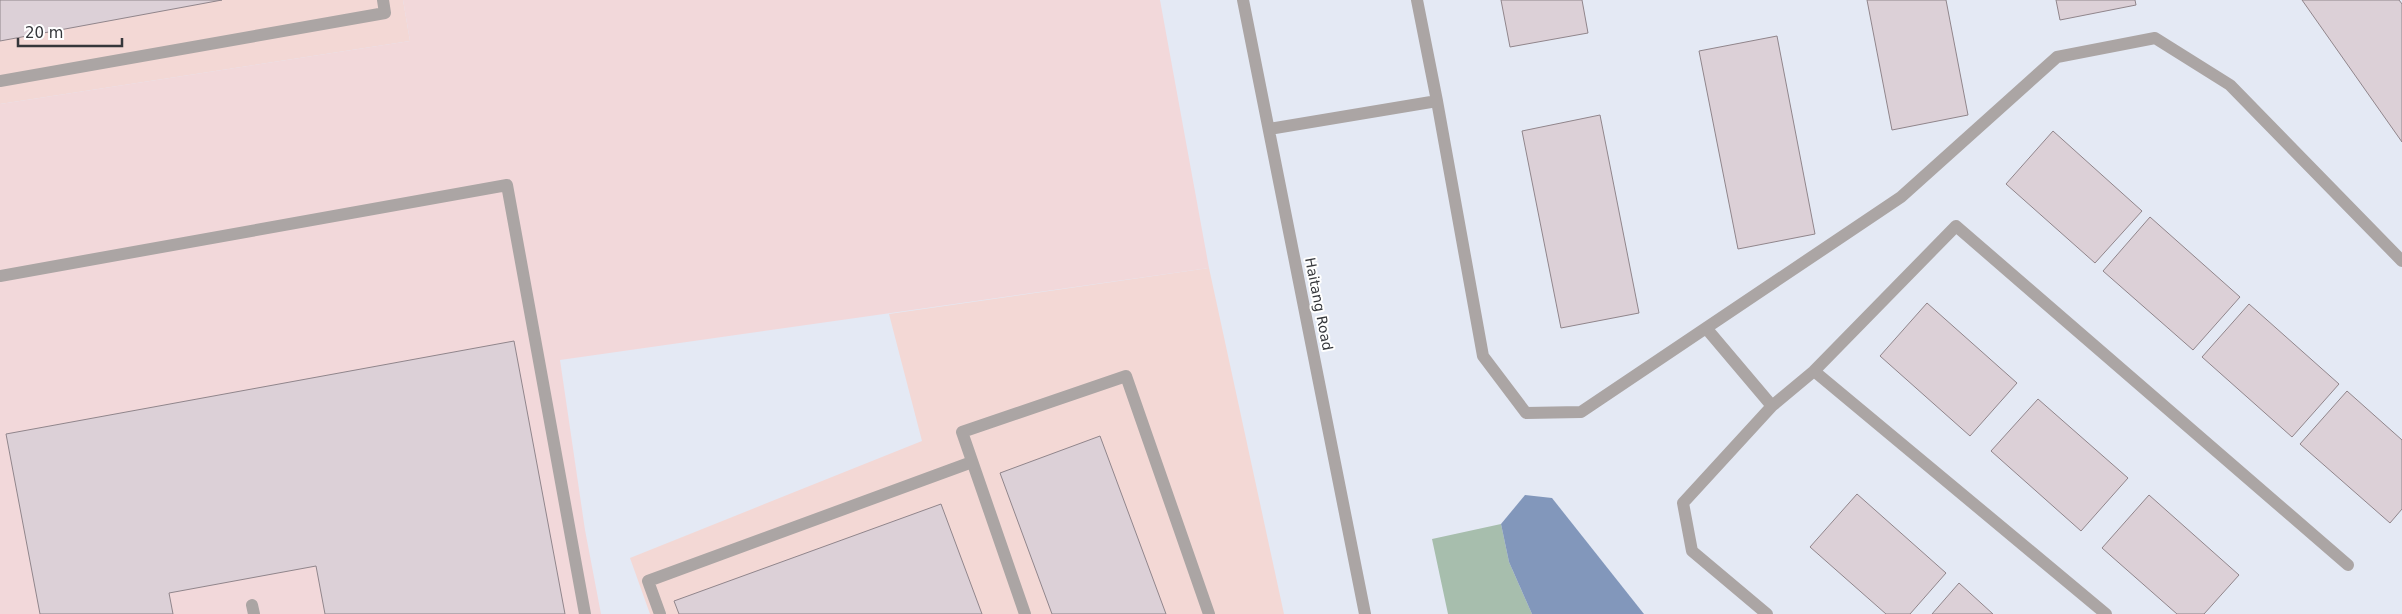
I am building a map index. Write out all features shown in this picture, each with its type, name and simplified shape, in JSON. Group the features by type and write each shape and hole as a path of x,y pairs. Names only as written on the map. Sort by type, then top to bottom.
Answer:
{"street":[{"path":"0,81 385,13 382,0"},
{"name":"Haitang Road","path":"1243,0 1365,614"},
{"path":"1417,0 1483,356 1526,413 1581,412 1901,197 2057,57 2155,38 2230,86 2402,260"},
{"path":"1269,129 1437,101"},
{"path":"0,276 507,185 584,614"},
{"path":"1767,614 1692,551 1683,503 1772,406 1814,371 1956,226 2348,565"},
{"path":"1706,328 1772,406"},
{"path":"1814,371 2106,614"},
{"path":"1025,614 962,432 1126,376 1209,614"},
{"path":"660,614 648,581 972,462"}],"shaded area":[{"path":"0,0 403,0 410,41 0,104"},
{"path":"403,0 1160,0 1209,268 560,360 585,530 601,614 0,614 0,104 410,41"},
{"path":"1209,268 1284,614 650,614 630,558 922,441 889,314"}],"green space":[{"path":"1501,524 1509,562 1532,614 1448,614 1432,539"}],"water":[{"path":"1525,495 1552,498 1644,614 1532,614 1509,562 1501,524"}],"building":[{"path":"0,0 222,0 0,41"},
{"path":"1501,0 1582,0 1588,33 1510,47"},
{"path":"1867,0 1946,0 1968,115 1892,130"},
{"path":"2056,0 2135,0 2136,5 2060,20"},
{"path":"2302,0 2399,0 2402,4 2402,142"},
{"path":"1777,36 1815,234 1738,249 1699,51"},
{"path":"1600,115 1639,313 1561,328 1522,131"},
{"path":"2053,131 2142,211 2095,263 2006,184"},
{"path":"2150,217 2240,297 2193,350 2103,271"},
{"path":"1927,303 2017,383 1970,436 1880,356"},
{"path":"2249,304 2339,384 2292,437 2202,357"},
{"path":"514,341 565,614 325,614 316,566 169,593 173,614 40,614 6,434"},
{"path":"2347,391 2402,440 2402,509 2390,523 2300,444"},
{"path":"2038,399 2128,478 2081,531 1991,451"},
{"path":"1100,436 1166,614 1052,614 1000,473"},
{"path":"1857,494 1946,573 1910,614 1886,614 1810,547"},
{"path":"2149,495 2239,575 2204,614 2177,614 2102,548"},
{"path":"941,504 982,614 679,614 674,601"},
{"path":"1959,583 1993,614 1932,614"}]}
